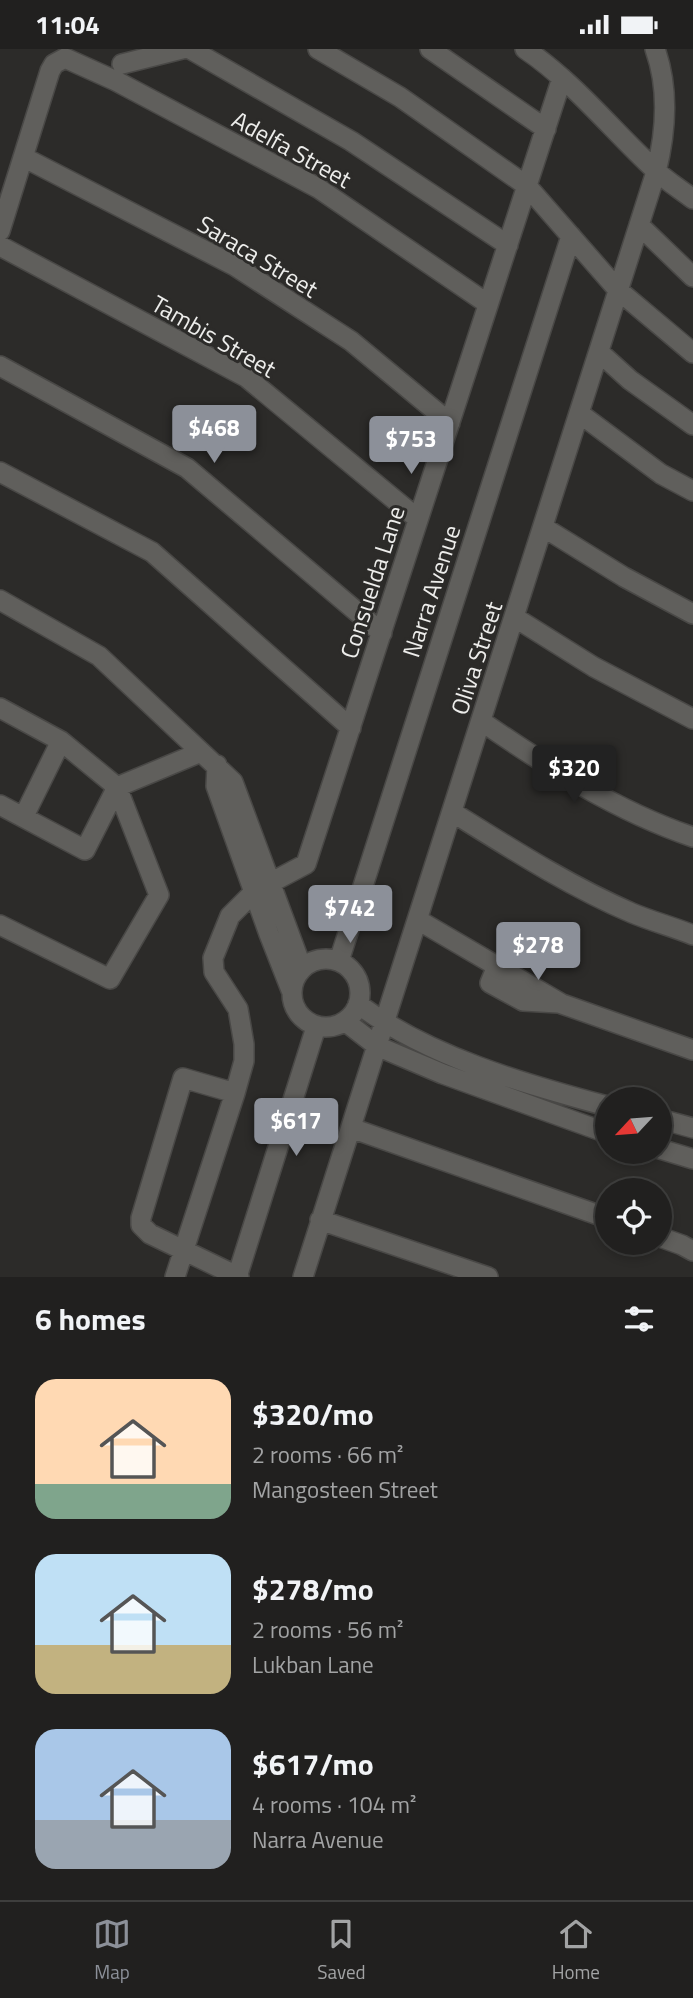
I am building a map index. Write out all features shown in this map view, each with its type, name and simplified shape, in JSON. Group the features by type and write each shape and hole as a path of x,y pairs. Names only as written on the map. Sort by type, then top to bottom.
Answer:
{"street":[{"path":"121,65 182,49"},
{"path":"190,49 351,141 508,245"},
{"path":"318,49 400,97 527,186 618,290 693,353"},
{"path":"430,49 546,128"},
{"path":"525,49 562,78 656,172 693,199"},
{"name":"Oliva Street","path":"303,1277 656,172 664,135 664,102 662,69 655,49"},
{"name":"Adelfa Street","path":"23,157 50,71 59,59 121,65 318,188 488,305"},
{"name":"Consuelda Lane","path":"175,1277 244,1061 242,1024 238,1009 212,966 230,916 263,887 306,864 562,78"},
{"path":"0,231 23,157"},
{"name":"Saraca Street","path":"23,157 235,266 351,341 450,423"},
{"path":"639,225 693,277"},
{"name":"Narra Avenue","path":"339,961 571,236"},
{"name":"Tambis Street","path":"0,246 246,377 418,519"},
{"path":"599,352 630,380 693,425"},
{"path":"0,366 187,468 382,633"},
{"path":"579,413 661,474 693,491"},
{"path":"0,472 152,552 351,728"},
{"path":"543,527 624,577 693,614"},
{"path":"0,600 99,656 233,782 263,887 269,934 298,1013 316,1027 330,1028 346,1022 358,1005 359,989 355,977 339,961 320,959 302,968 291,990"},
{"path":"514,617 594,667 693,719"},
{"path":"0,708 61,741 117,787 159,895 110,979 0,925"},
{"path":"481,721 555,771 658,825 693,837"},
{"path":"24,816 61,741"},
{"path":"0,805 85,850 117,787 201,752"},
{"path":"452,812 528,859 580,887 632,913 693,935"},
{"path":"263,887 302,968"},
{"path":"418,920 562,1004 693,1050"},
{"path":"358,1005 384,1024 453,1055 513,1077 595,1101"},
{"path":"346,1022 377,1047 443,1075 595,1129"},
{"path":"235,1093 183,1078 141,1225 144,1230 238,1277 316,1027"},
{"path":"672,1122 693,1128"},
{"path":"351,1128 595,1214"},
{"path":"672,1152 689,1157 693,1136"},
{"path":"320,1220 488,1277"},
{"path":"672,1241 693,1251"}]}
